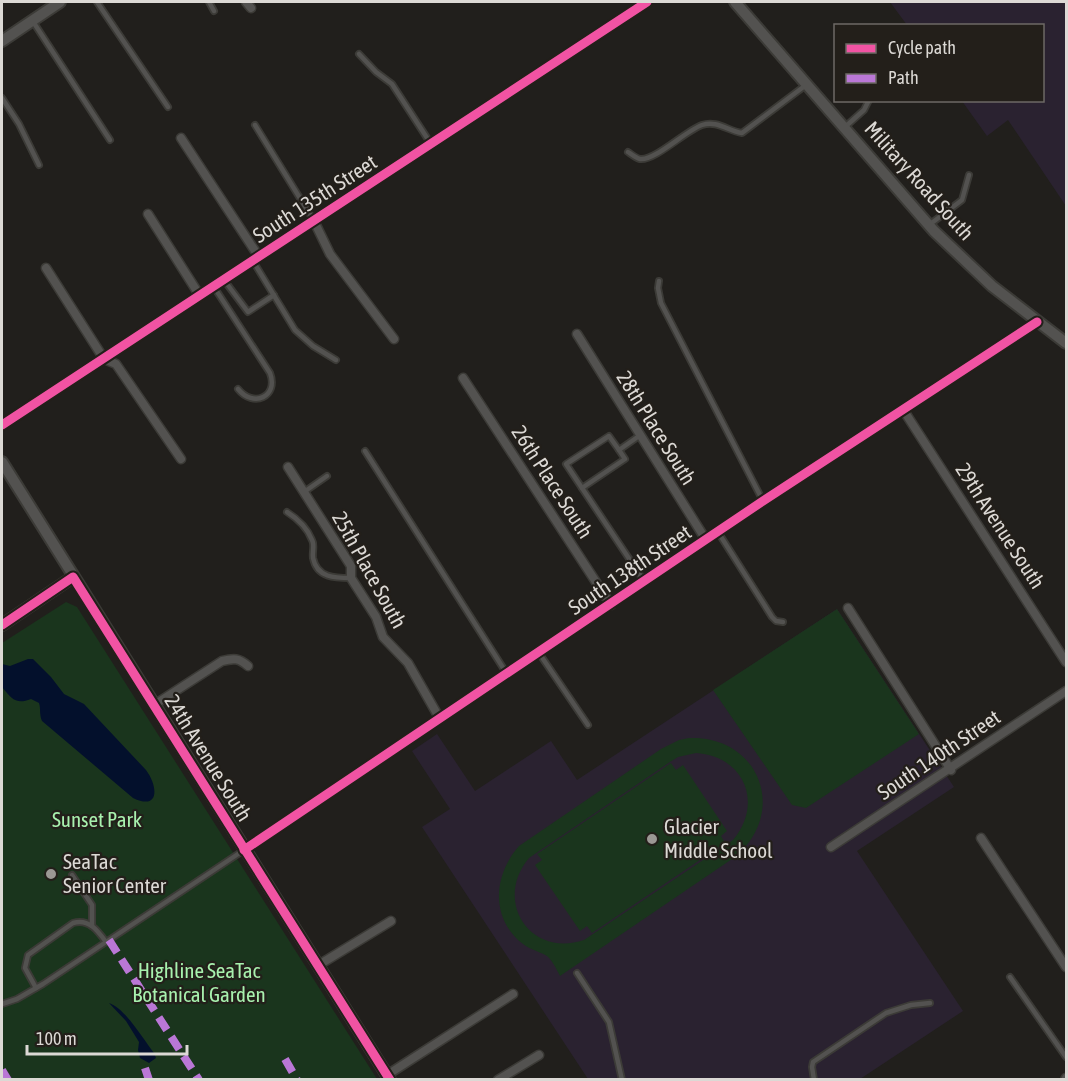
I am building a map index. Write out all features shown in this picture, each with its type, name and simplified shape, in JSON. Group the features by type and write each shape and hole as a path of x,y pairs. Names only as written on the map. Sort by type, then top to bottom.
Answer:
{"street":[{"path":"2,41 60,2"},
{"name":"South 135th Street","path":"2,425 647,2"},
{"name":"Military Road South","path":"735,2 928,225 992,286 1066,343"},
{"path":"181,138 256,259"},
{"path":"148,214 200,296"},
{"path":"314,220 330,254 394,339"},
{"path":"46,268 104,359 116,364 181,459"},
{"name":"South 138th Street","path":"244,850 611,606 764,501 1037,322"},
{"name":"28th Place South","path":"577,334 706,540"},
{"name":"26th Place South","path":"463,378 611,606"},
{"name":"29th Avenue South","path":"904,411 1066,662"},
{"name":"24th Avenue South","path":"2,462 244,850 389,1077"},
{"name":"25th Place South","path":"288,467 351,566 351,578 376,617 383,637 408,663 440,719"},
{"path":"2,625 73,577"},
{"path":"848,608 951,770"},
{"path":"154,705 222,661 239,659 248,666"},
{"name":"South 140th Street","path":"831,847 1066,692"},
{"path":"981,838 1066,967"},
{"path":"317,966 392,921"},
{"path":"389,1077 513,994"},
{"path":"498,1080 539,1055"}],"lane":[{"path":"97,2 168,107"},
{"path":"209,2 214,11"},
{"path":"32,20 110,140"},
{"path":"358,54 392,84 431,144"},
{"path":"628,152 640,159 650,157 702,125 715,123 734,132 742,133 806,85"},
{"path":"2,98 19,124 39,165"},
{"path":"844,128 864,110 868,102"},
{"path":"255,125 314,220"},
{"path":"928,225 962,200 969,175"},
{"path":"256,259 274,295 300,335 336,360"},
{"path":"225,280 249,312 274,295"},
{"path":"659,281 661,303 764,501"},
{"path":"214,287 273,381 271,388 263,397 252,399 243,396 238,388"},
{"path":"582,488 625,459 609,436 566,464 582,488 645,582"},
{"path":"619,450 639,436"},
{"path":"365,451 507,674"},
{"path":"304,492 327,476"},
{"path":"287,512 302,522 314,542 313,558 317,568 328,578 351,578"},
{"path":"718,532 772,617 776,621 783,622"},
{"path":"539,653 588,725"},
{"name":"South 138th Street","path":"2,1004 17,999 36,988 244,850"},
{"path":"72,874 92,905 92,926"},
{"path":"36,988 25,968 28,955 73,923 82,922 92,926 106,942"},
{"path":"577,974 609,1022 622,1080"},
{"path":"1010,977 1066,1057"},
{"path":"814,1080 813,1062 886,1013 911,1005 930,1004"}],"shaded area":[{"path":"890,2 1066,2 1066,206 1008,120 987,136 963,102 1044,102 1044,24 906,24"},
{"name":"Glacier Middle School","path":"837,609 954,787 857,851 963,1011 860,1079 588,1079 422,827 450,809 412,751 437,734 475,791 551,741 577,780"}],"green space":[{"path":"66,602 77,607 377,1079 2,1079 2,643"},
{"path":"837,609 919,734 806,808 792,805 713,690"},
{"path":"689,738 713,740 733,749 749,762 758,780 763,799 760,819 751,839 735,857 560,976 547,956 518,940 503,918 499,893 505,868 519,846 661,749","holes":["696,753 713,756 737,772 748,797 747,811 742,826 733,840 584,940 565,943 548,941 533,933 523,922 516,908 515,891 519,875 529,858 678,757"]},
{"path":"671,763 676,770 683,765 727,831 721,836 725,843 592,933 587,926 580,931 535,865 542,860 537,854"}],"water":[{"path":"33,659 64,694 84,704 146,770 153,783 152,799 142,801 133,798 42,721 39,703 31,699 18,701 9,695 2,687 2,664 10,666"},
{"path":"109,1003 127,1017 156,1058 149,1063 140,1058 139,1042 126,1021"}],"marked path":[{"path":"109,940 199,1080"},
{"path":"285,1059 297,1080"},
{"path":"145,1068 149,1080"},
{"path":"2,1070 8,1080"}],"cycle path":[{"path":"2,425 647,2"},
{"path":"244,850 763,501 1037,322"},
{"path":"2,625 73,577 390,1080"}],"place":[{"name":"Glacier Middle School","path":"652,839"},
{"name":"SeaTac Senior Center","path":"51,874"}],"park label":[{"name":"Sunset Park","path":"97,820"},
{"name":"Highline SeaTac Botanical Garden","path":"199,983"}]}
